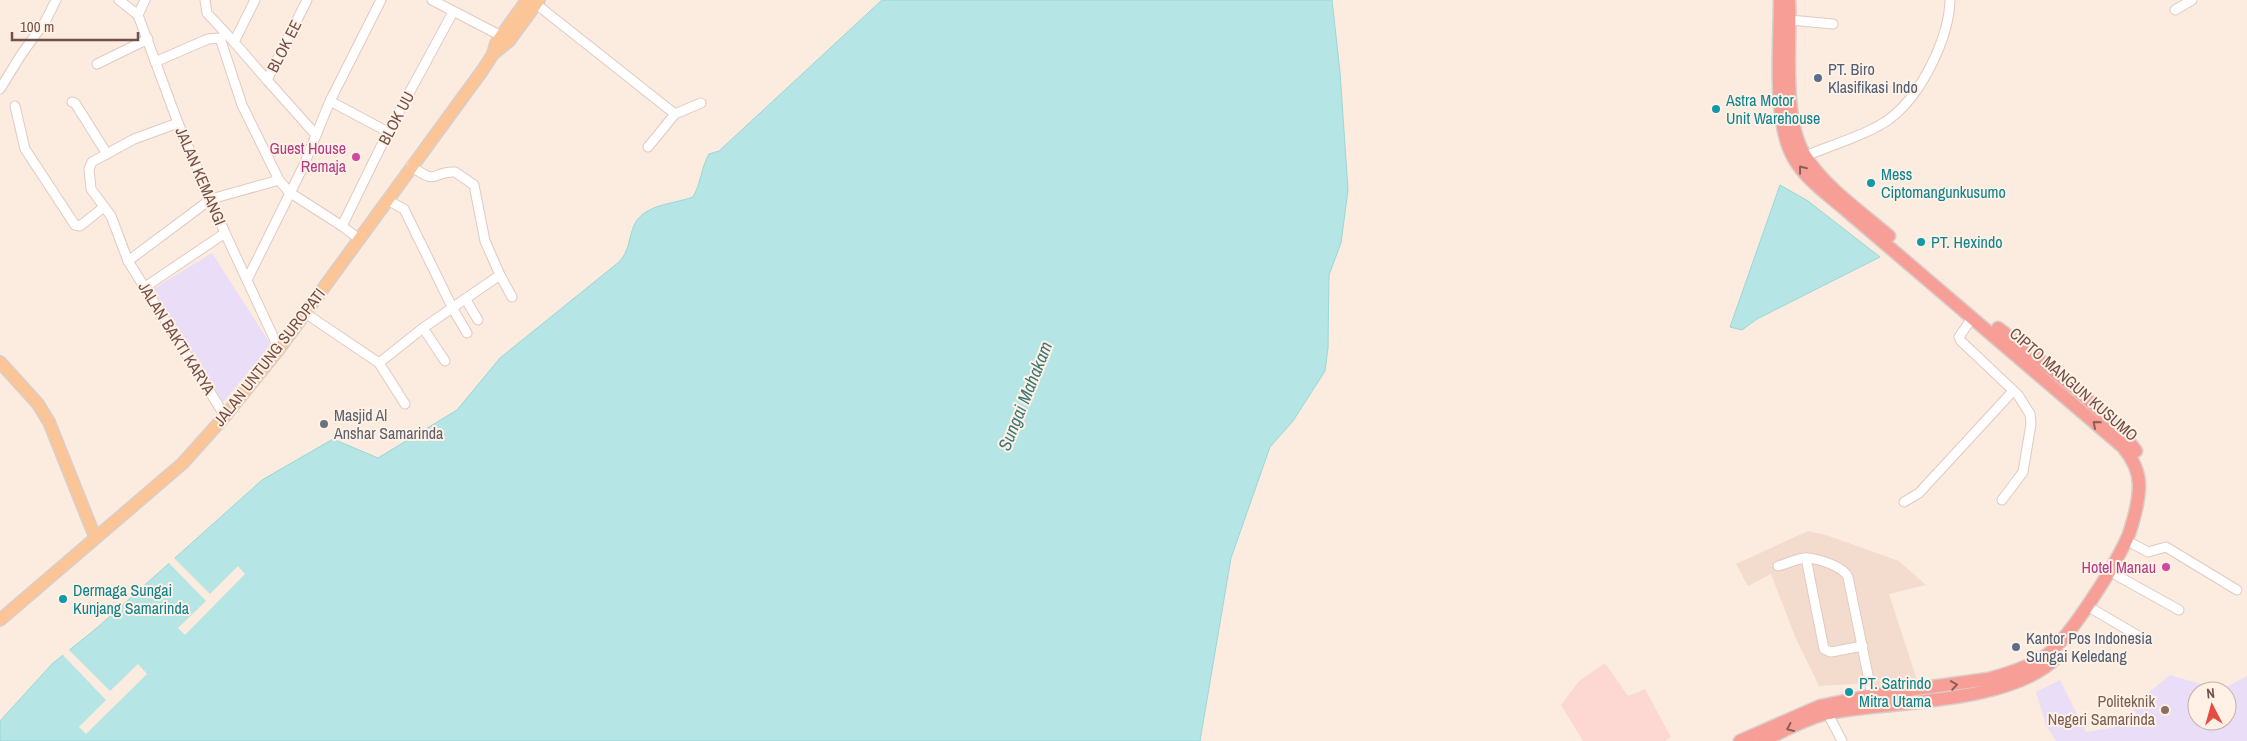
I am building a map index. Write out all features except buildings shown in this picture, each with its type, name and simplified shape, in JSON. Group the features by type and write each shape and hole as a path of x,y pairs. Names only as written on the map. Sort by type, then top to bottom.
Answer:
{"highway":[{"name":"CIPTO MANGUN KUSUMO","path":"1762,741 1828,714 1874,702 2006,674 2048,654 2060,642 2083,611 2117,556 2133,522 2139,484 2130,456 1818,186 1791,154 1781,107 1780,0"},
{"name":"CIPTO MANGUN KUSUMO","path":"1740,741 1803,712 1874,702 1988,690 2019,680 2054,660 2094,610 2133,544 2144,511 2146,484 2142,463 2128,440 2056,374 1917,262 1824,179 1805,156 1797,141 1791,110 1789,0"}],"main road":[{"name":"JALAN UNTUNG SUROPATI","path":"0,620 183,463 225,416 305,313 493,54 534,1"},
{"path":"0,362 38,404 49,422 96,538"}],"street":[{"path":"0,89 46,20 56,0"},
{"path":"119,0 138,15 145,0"},
{"path":"205,0 207,14 267,80"},
{"path":"234,42 256,0"},
{"name":"BLOK EE","path":"308,0 267,80 316,135"},
{"path":"247,280 303,167 330,102 381,0"},
{"path":"1805,156 1878,126 1892,118 1906,103 1938,53 1945,36 1950,0"},
{"path":"2175,10 2192,0"},
{"path":"437,1 453,12 506,38"},
{"path":"534,1 675,114"},
{"name":"BLOK UU","path":"342,226 388,132 453,12"},
{"name":"JALAN KEMANGI","path":"138,15 178,123 212,199 225,234 278,349"},
{"path":"1790,20 1834,24"},
{"path":"98,64 148,38"},
{"path":"155,62 208,39 220,38 234,42"},
{"path":"220,38 242,104 279,180 289,192 342,226 359,240"},
{"path":"72,102 75,103 107,154 134,139 178,123"},
{"path":"330,102 388,132"},
{"path":"648,147 675,114 701,103"},
{"path":"15,106 25,149 75,225 80,226 104,207"},
{"name":"JALAN BAKTI KARYA","path":"107,154 92,162 89,168 91,188 119,234 128,261 225,416"},
{"path":"412,166 427,177 435,178 455,172 474,186 486,241 500,275 512,297"},
{"path":"128,261 212,199 279,180"},
{"path":"387,200 404,209 453,309 467,333"},
{"path":"145,287 225,234"},
{"path":"379,363 423,328 500,275"},
{"path":"466,300 478,320"},
{"path":"305,313 379,363 405,404"},
{"path":"1972,318 1959,337 1961,341 2013,391 2024,404 2032,424 2023,472 2002,500"},
{"path":"423,328 444,361"},
{"path":"1904,502 1919,493 2013,391"},
{"path":"2133,544 2148,552 2166,547 2237,590"},
{"path":"1778,566 1806,558 1845,570 1874,702"},
{"path":"1806,558 1824,648 1831,652 1862,646"},
{"path":"2116,575 2179,610"},
{"path":"2094,610 2140,637"},
{"path":"1828,714 1842,741"}],"shaded area":[{"path":"212,253 271,345 223,402 153,289"},
{"path":"1808,531 1826,535 1899,561 1926,585 1889,594 1918,683 1879,690 1870,683 1819,686 1796,639 1771,574 1748,586 1736,564"},
{"path":"1605,663 1628,696 1645,689 1671,737 1665,741 1583,741 1561,705 1579,681"},
{"name":"Politeknik Negeri Samarinda","path":"2170,675 2190,681 2187,681 2187,731 2237,731 2237,681 2247,676 2247,741 2056,741 2046,725 2036,692 2060,680 2086,732 2112,728 2136,714 2132,706"}],"water":[{"name":"Sungai Mahakam","path":"882,0 1332,0 1340,72 1348,190 1341,243 1329,275 1328,348 1325,371 1293,421 1270,447 1231,558 1200,741 0,741 0,721 52,664 98,627 262,480 333,439 378,458 457,410 500,358 619,262 626,251 632,231 641,215 657,207 693,197 709,154 719,151"},
{"path":"1780,185 1808,201 1880,257 1757,319 1742,330 1730,327"}],"pier":[{"path":"173,557 210,594 238,566 245,574 185,635 178,628 206,601 168,562"},
{"path":"67,648 110,691 138,664 147,674 86,734 79,727 106,700 61,653"}],"place":[{"name":"PT. Biro Klasifikasi Indo","path":"1818,78"},
{"name":"Astra Motor Unit Warehouse","path":"1716,109"},
{"name":"Guest House Remaja","path":"356,157"},
{"name":"Mess Ciptomangunkusumo","path":"1871,183"},
{"name":"PT. Hexindo","path":"1921,242"},
{"name":"Masjid Al Anshar Samarinda","path":"324,424"},
{"name":"Hotel Manau","path":"2166,567"},
{"name":"Dermaga Sungai Kunjang Samarinda","path":"63,599"},
{"name":"Kantor Pos Indonesia Sungai Keledang","path":"2016,647"},
{"name":"PT. Satrindo Mitra Utama","path":"1849,692"},
{"name":"Politeknik Negeri Samarinda","path":"2165,710"}]}
